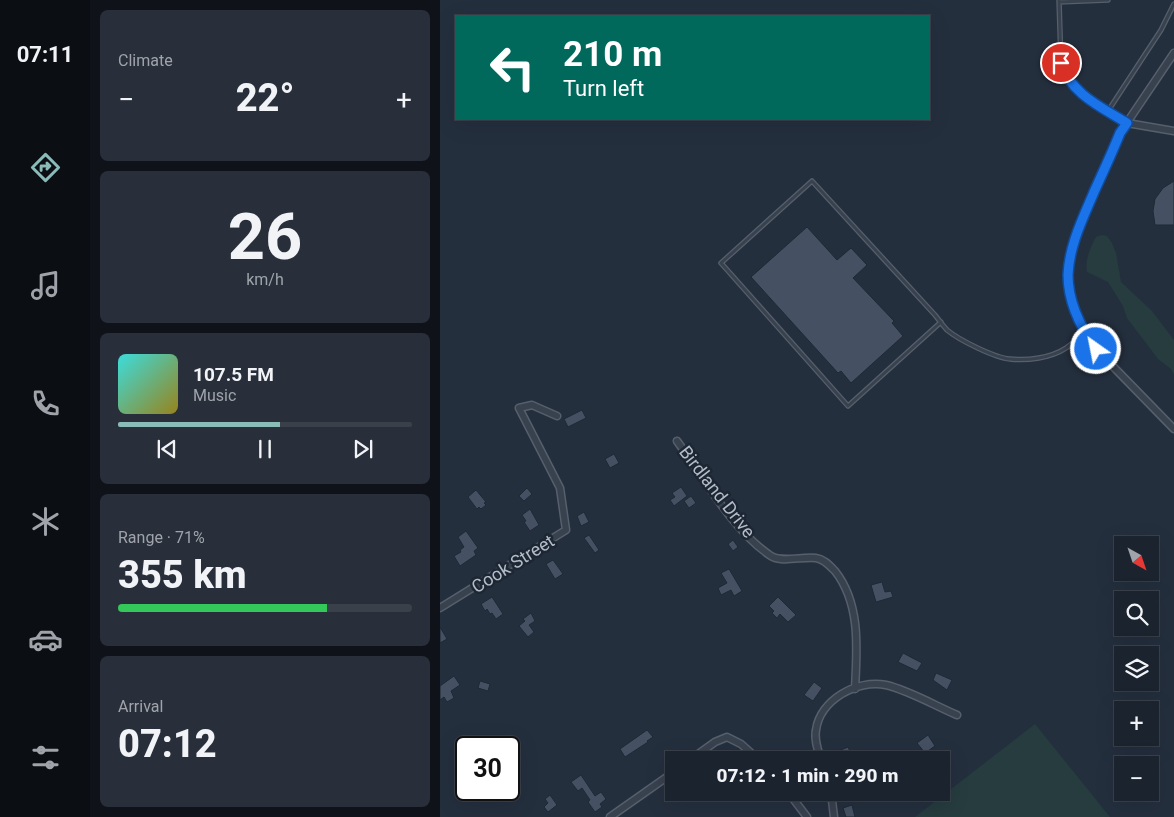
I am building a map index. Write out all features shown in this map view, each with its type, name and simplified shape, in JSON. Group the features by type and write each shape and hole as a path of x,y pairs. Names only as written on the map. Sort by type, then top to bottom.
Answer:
{"street":[{"path":"1174,53 1120,133 1080,224 1072,251 1068,275 1076,315 1084,333 1096,349 1174,429"},
{"path":"1127,123 1174,130"},
{"name":"Cook Street","path":"440,608 566,530 560,488 519,408 532,405 558,416"},
{"name":"Birdland Drive","path":"677,441 737,524 765,551 776,558 817,558 831,567 842,581 851,602 855,622 857,643 855,689"},
{"path":"819,751 816,730 820,715 826,706 843,694 869,685 886,685 957,715"},
{"path":"702,751 715,742 727,737 741,744 749,751"},
{"path":"610,817 665,778"},
{"path":"795,801 807,817"},
{"path":"832,801 834,817"}],"lane":[{"path":"1108,0 1059,1 1061,63 1064,73 1078,92 1127,123"},
{"path":"1108,111 1161,30 1174,4"},
{"path":"941,322 848,406 721,263 812,181 941,322 948,330 973,345 1008,360 1046,356 1065,349 1084,333"}],"green space":[{"path":"1107,236 1112,243 1116,253 1121,282 1152,311 1174,340 1174,375 1171,369 1158,359 1127,318 1123,306 1108,282 1087,272 1087,258 1090,249 1096,237"},
{"path":"1035,724 1110,817 915,817 936,801 950,801 950,790"}],"building":[{"path":"1174,181 1174,225 1155,225 1153,211 1155,199 1163,188"},
{"path":"807,227 837,260 851,248 867,265 853,278 894,321 892,323 903,336 851,383 841,371 838,373 751,277"},
{"path":"582,410 586,418 568,427 564,419"},
{"path":"614,454 619,463 610,468 605,459"},
{"path":"681,487 687,496 674,506 670,500 675,497 672,493"},
{"path":"527,488 532,494 524,501 519,496"},
{"path":"476,490 486,502 484,503 486,505 481,509 479,507 477,509 468,497"},
{"path":"691,496 696,503 689,508 684,501"},
{"path":"530,509 539,525 530,531 522,515"},
{"path":"584,512 589,522 581,526 577,516"},
{"path":"466,531 478,548 474,551 476,555 460,566 454,556 461,552 460,550 464,547 458,537"},
{"path":"589,535 599,550 595,553 584,538"},
{"path":"733,540 738,547 733,551 728,544"},
{"path":"553,560 563,574 555,579 546,564"},
{"path":"729,569 742,591 734,596 731,590 721,595 718,588 727,583 721,573"},
{"path":"882,582 885,592 891,591 893,597 876,602 871,585"},
{"path":"492,597 503,614 496,619 487,609 485,611 481,604"},
{"path":"778,597 796,615 788,622 780,614 777,618 769,606"},
{"path":"531,613 535,621 529,625 534,632 528,637 519,626 525,621 523,619"},
{"path":"440,627 447,639 440,643"},
{"path":"903,653 922,663 917,671 898,662"},
{"path":"936,673 952,680 947,690 933,680"},
{"path":"454,676 460,685 451,691 454,698 447,702 444,697 440,700 440,686"},
{"path":"480,681 490,684 488,691 478,688"},
{"path":"814,682 822,688 813,701 804,695"},
{"path":"647,730 653,737 625,757 620,749"},
{"path":"928,735 935,746 928,751 923,751 917,743"},
{"path":"848,747 850,751 838,751"},
{"path":"581,775 595,796 601,792 606,799 600,804 602,807 595,812 582,788 578,791 571,782"},
{"path":"550,795 557,805 548,812 544,807 548,803 545,799"},
{"path":"852,805 855,817 846,817 843,808"}],"route":[{"path":"1061,63 1064,73 1078,92 1127,123 1120,133 1080,224 1072,251 1068,275 1076,315 1084,333 1096,349"}]}
